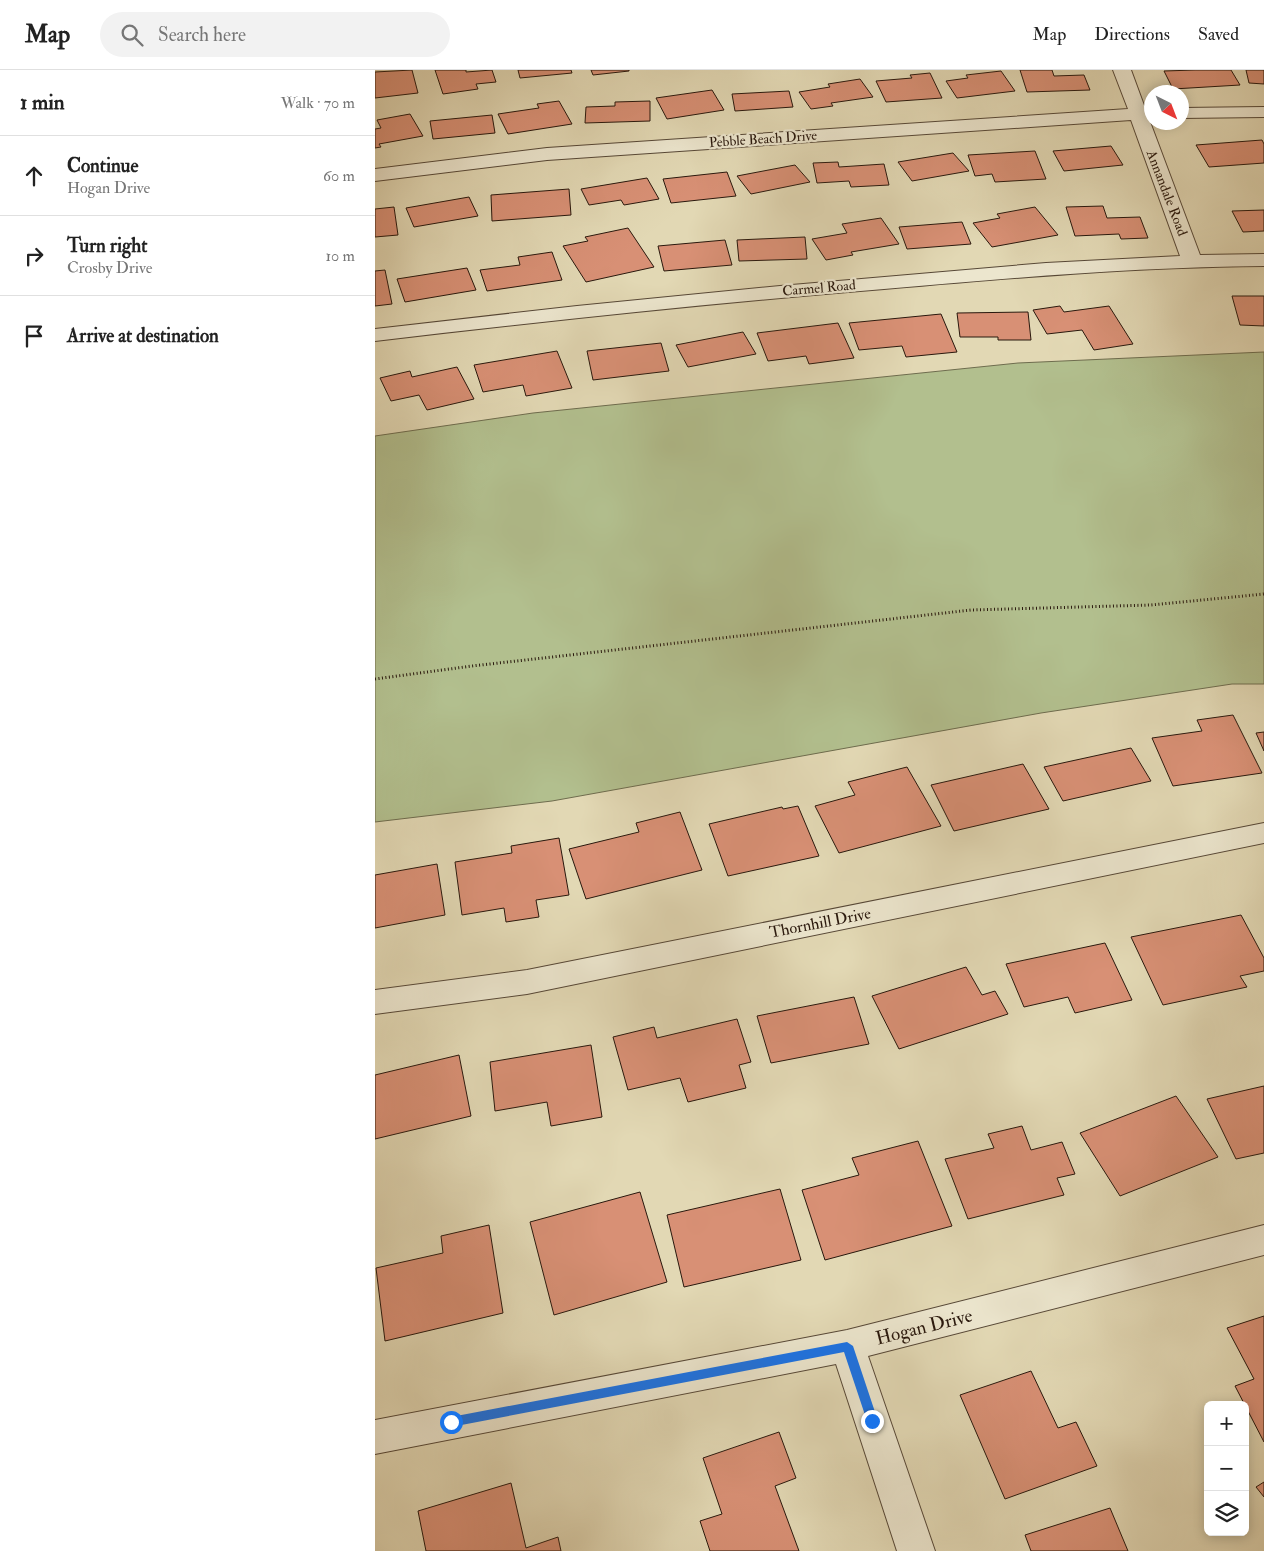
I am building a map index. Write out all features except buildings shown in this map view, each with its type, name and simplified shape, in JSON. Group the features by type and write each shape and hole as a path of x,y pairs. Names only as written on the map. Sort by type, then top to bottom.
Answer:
{"street":[{"name":"Annandale Road","path":"1122,70 1144,113"},
{"path":"1189,113 1264,112"},
{"name":"Pebble Beach Drive","path":"375,175 547,154 1144,113"},
{"name":"Annandale Road","path":"1150,130 1192,260"},
{"name":"Carmel Road","path":"375,335 755,293 1102,265 1192,260 1264,260"},
{"name":"Thornhill Drive","path":"375,1002 527,982 1264,833"},
{"name":"Hogan Drive","path":"375,1437 847,1346 1264,1240"},
{"path":"847,1346 916,1551"}],"path":[{"path":"375,679 472,666 907,616 971,610 1151,605 1264,594"}],"green space":[{"path":"1264,352 1264,684 1232,684 1041,713 552,801 375,822 375,436 533,413 1018,363"}],"route":[{"path":"451,1422 847,1346 872,1421"}]}
